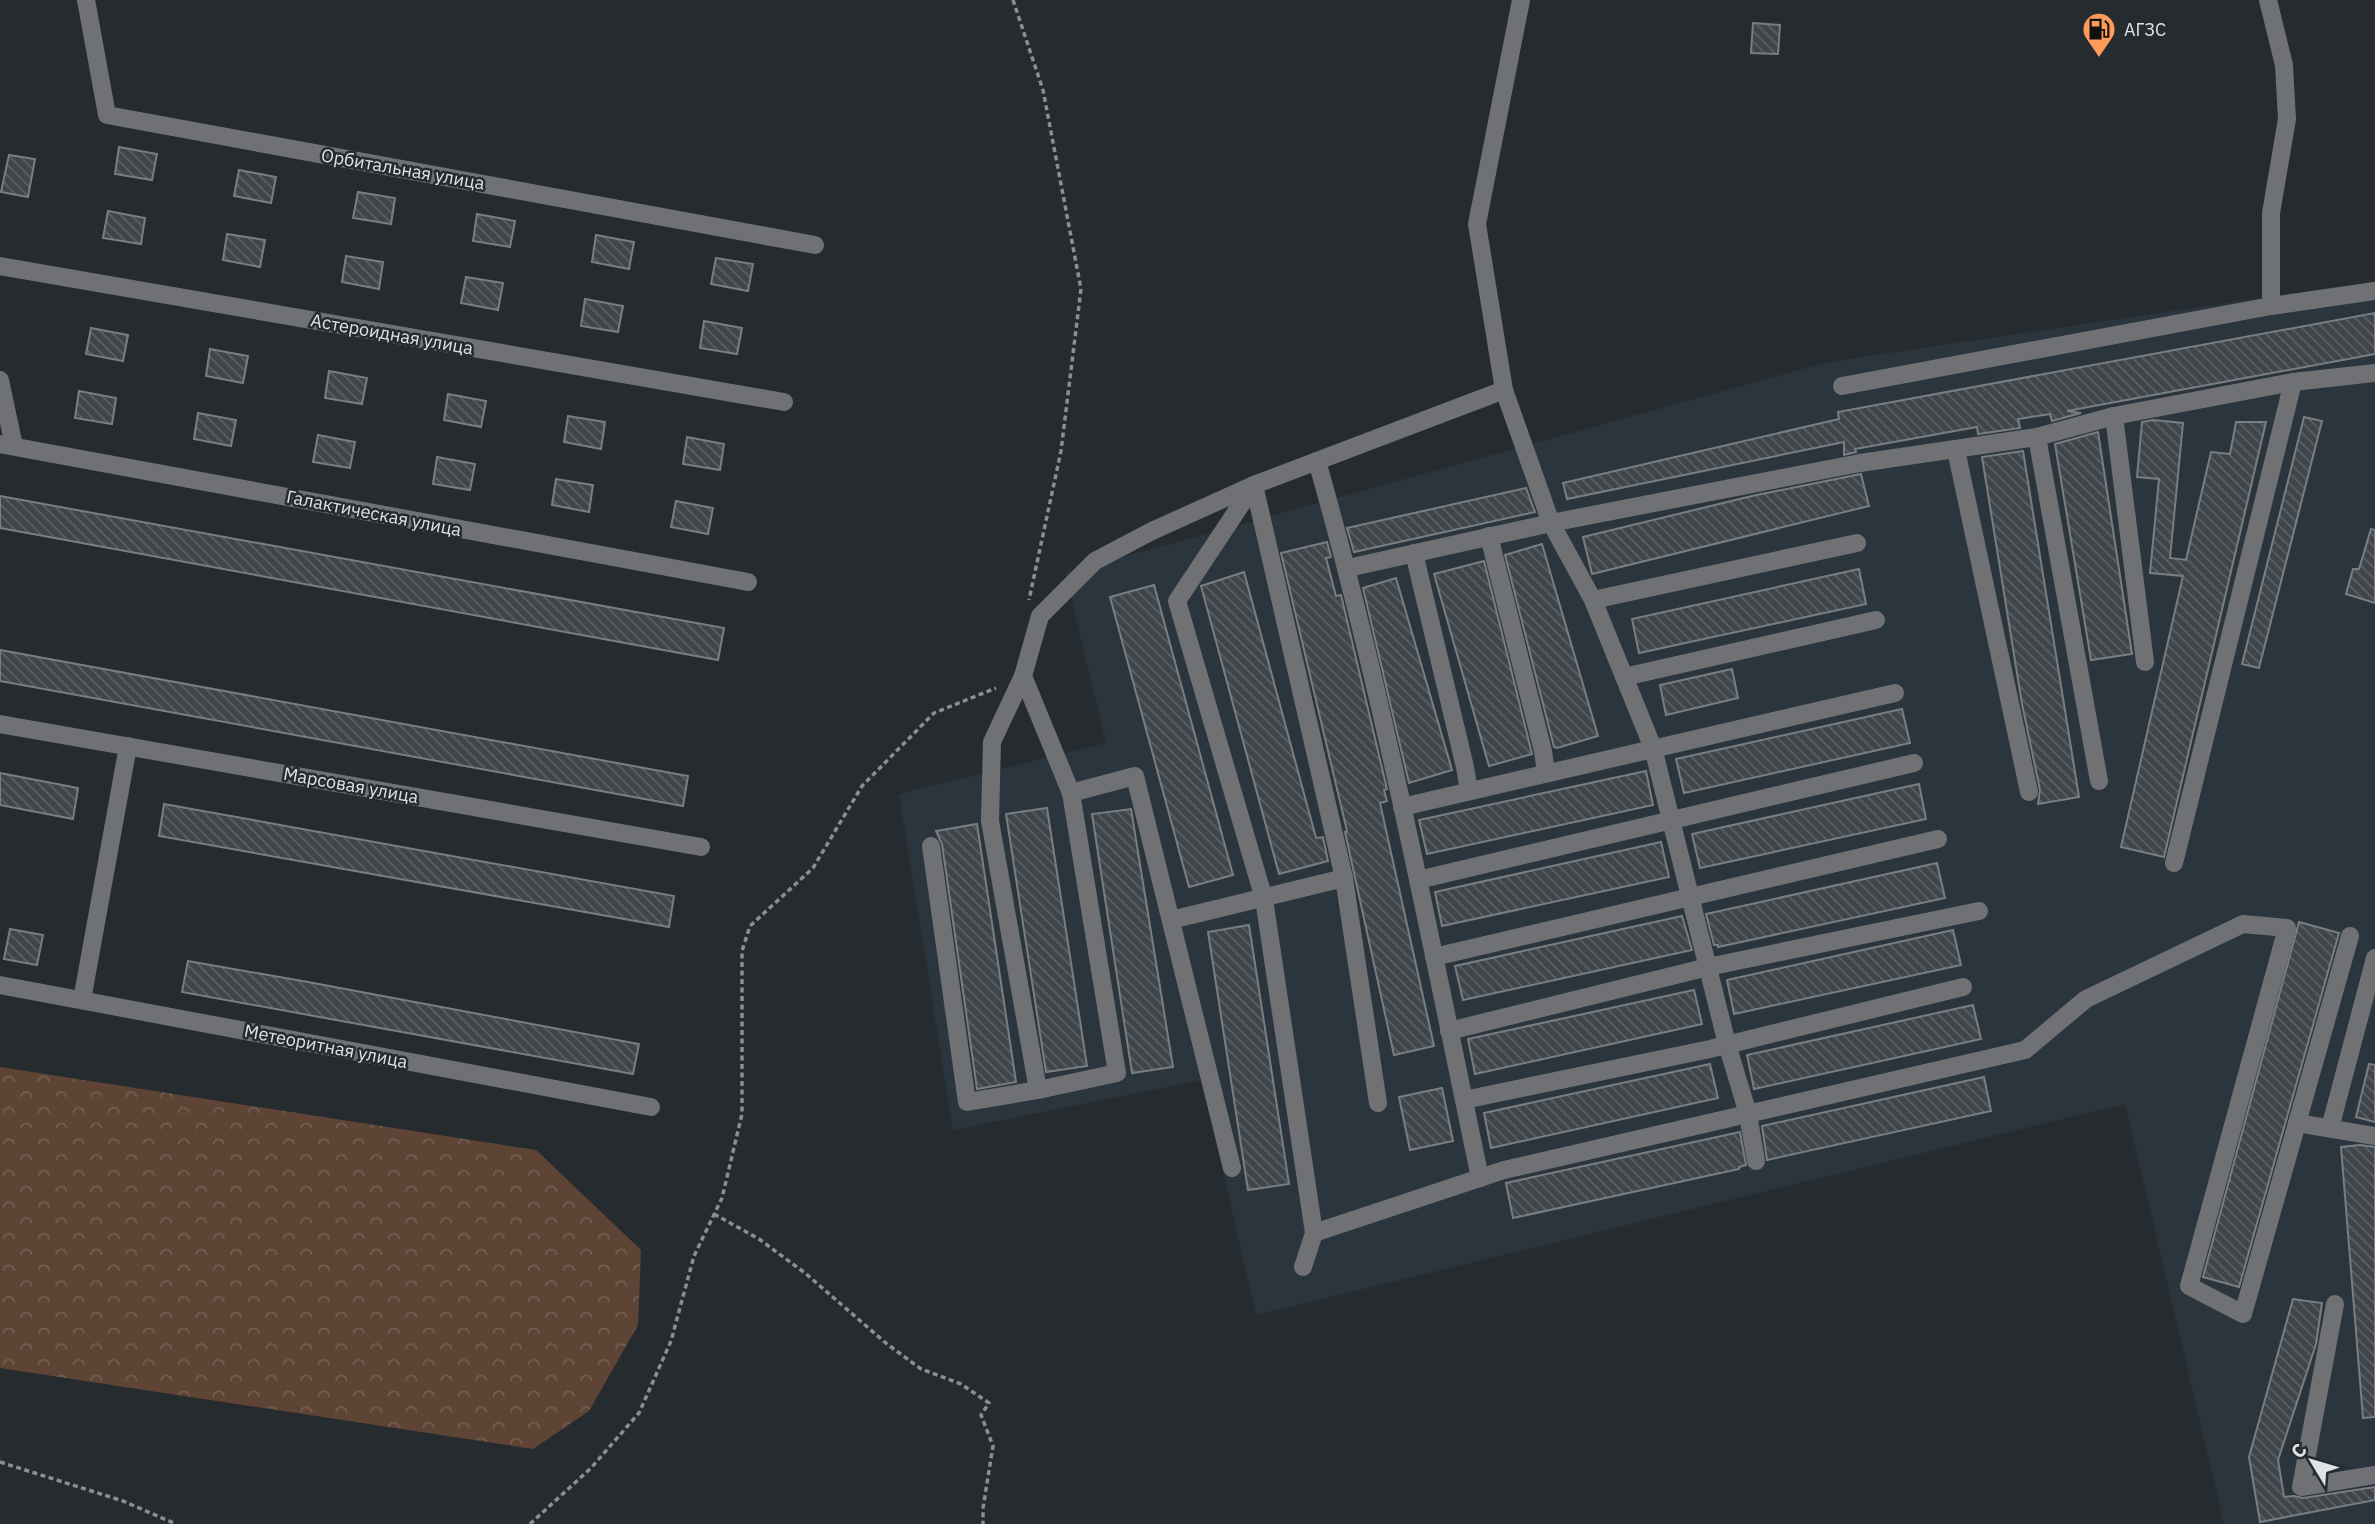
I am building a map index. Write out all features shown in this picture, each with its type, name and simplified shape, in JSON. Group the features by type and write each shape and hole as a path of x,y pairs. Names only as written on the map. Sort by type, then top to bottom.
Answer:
{"street":[{"name":"Орбитальная улица","path":"86,0 107,115 815,245"},
{"path":"1521,0 1477,224 1504,390 1551,523 1592,600 1653,748 1727,1044 1748,1114 1756,1161"},
{"path":"2268,0 2284,65 2287,119 2271,213 2271,306"},
{"name":"Астероидная улица","path":"0,266 784,402"},
{"path":"1842,386 2271,306 2375,290"},
{"path":"1348,568 1551,523 1860,463 2037,437 2114,416 2293,382 2375,373"},
{"path":"0,380 7,445"},
{"path":"2174,863 2293,382"},
{"path":"1038,1090 989,821 992,741 1023,676 1040,616 1095,561 1152,531 1254,485 1504,390"},
{"path":"2114,416 2145,662"},
{"path":"2037,437 2099,781"},
{"name":"Галактическая улица","path":"7,445 748,582"},
{"path":"1956,450 2029,792"},
{"path":"1317,461 1348,568 1418,880 1480,1178"},
{"path":"1254,485 1344,878 1378,1103"},
{"path":"1254,485 1177,601 1264,899 1314,1233 1303,1267"},
{"path":"1489,536 1543,751 1546,773"},
{"path":"1592,600 1857,543"},
{"path":"1414,553 1469,791"},
{"path":"1624,677 1876,620"},
{"path":"931,846 967,1102 1117,1073 1071,793 1023,676"},
{"path":"1402,807 1895,694"},
{"name":"Марсовая улица","path":"0,724 701,847"},
{"path":"82,1000 128,746"},
{"path":"1418,880 1914,763"},
{"path":"1071,793 1135,776 1232,1168"},
{"path":"1434,957 1938,839"},
{"path":"1171,920 1344,878"},
{"path":"1449,1031 1708,967 1979,911"},
{"path":"1314,1233 1504,1170 2025,1051 2086,999 2243,924 2287,928 2189,1286 2243,1314 2350,936"},
{"path":"2330,1128 2375,958"},
{"name":"Метеоритная улица","path":"0,985 651,1107"},
{"path":"1464,1100 1727,1044 1963,987"},
{"path":"2297,1123 2375,1136"},
{"path":"2335,1304 2301,1487 2375,1475"}],"path":[{"path":"1013,0 1043,90 1082,289 1061,451 1029,602"},
{"path":"530,1524 591,1468 639,1413 671,1341 694,1256 722,1198 743,1114 742,951 750,926 813,868 863,786 934,713 1023,676"},
{"path":"714,1214 759,1239 806,1273 887,1344 921,1369 961,1384 989,1403 981,1415 993,1446 983,1524"},
{"path":"0,1462 123,1501 176,1524"}],"shaded area":[{"path":"2375,281 2375,1524 2224,1524 2125,1104 1256,1315 1202,1080 953,1130 899,794 1106,743 1065,573 1828,362"}],"green space":[{"path":"0,1067 536,1150 641,1250 638,1325 589,1411 533,1449 0,1368"}],"building":[{"path":"1753,23 1780,25 1778,54 1751,53"},
{"path":"119,147 157,154 152,180 115,174"},
{"path":"9,155 35,159 28,197 1,192"},
{"path":"239,170 276,177 271,203 234,196"},
{"path":"358,192 395,198 391,224 353,218"},
{"path":"108,211 145,218 141,244 103,238"},
{"path":"477,214 515,221 510,247 473,241"},
{"path":"227,234 265,240 260,267 223,260"},
{"path":"596,235 634,242 629,269 592,262"},
{"path":"346,256 383,262 379,289 342,282"},
{"path":"716,258 753,264 748,291 711,284"},
{"path":"466,277 503,283 498,310 461,303"},
{"path":"585,299 623,306 618,332 581,326"},
{"path":"2375,313 2375,354 2067,411 2081,413 2052,421 2050,414 2018,419 2020,428 1978,434 1977,427 1855,449 1856,452 1844,455 1844,442 1567,499 1563,483 1839,419 1838,412"},
{"path":"704,321 742,328 737,354 700,348"},
{"path":"91,328 128,335 123,361 86,354"},
{"path":"210,349 248,356 243,383 206,376"},
{"path":"329,371 367,378 362,404 325,398"},
{"path":"79,391 116,398 112,424 75,418"},
{"path":"448,394 486,401 481,427 444,420"},
{"path":"198,413 236,420 231,446 194,439"},
{"path":"568,416 605,422 601,449 564,442"},
{"path":"2304,417 2322,421 2259,668 2242,664"},
{"path":"2153,420 2183,423 2170,558 2186,560 2211,452 2230,454 2236,422 2266,422 2164,857 2121,847 2183,576 2150,573 2159,479 2137,477 2142,422"},
{"path":"2098,432 2132,654 2091,660 2055,444"},
{"path":"318,435 355,442 350,468 313,462"},
{"path":"687,437 724,444 720,470 683,464"},
{"path":"2023,451 2079,797 2038,804 2040,790 2022,704 1982,457"},
{"path":"437,457 475,464 470,490 433,484"},
{"path":"1861,474 1869,506 1592,574 1583,537 1752,496"},
{"path":"556,479 593,485 589,512 552,505"},
{"path":"1526,488 1535,512 1354,552 1347,528"},
{"path":"0,496 724,628 718,660 0,528"},
{"path":"676,501 713,508 708,534 671,527"},
{"path":"2371,529 2375,530 2375,603 2346,594 2353,569 2359,569"},
{"path":"1327,542 1331,557 1326,558 1336,596 1341,595 1387,789 1384,790 1387,801 1380,803 1434,1046 1394,1055 1345,832 1347,831 1281,553"},
{"path":"1542,544 1598,736 1557,748 1554,747 1505,555"},
{"path":"1484,561 1532,754 1489,766 1434,574"},
{"path":"1859,569 1866,604 1639,653 1632,619"},
{"path":"1244,572 1316,838 1323,837 1328,861 1279,874 1201,586"},
{"path":"1396,578 1452,770 1409,783 1363,588"},
{"path":"1154,585 1233,875 1189,887 1110,597"},
{"path":"0,650 688,776 683,806 0,681"},
{"path":"1732,669 1738,698 1666,715 1660,685"},
{"path":"1902,709 1910,743 1684,793 1676,759"},
{"path":"1646,771 1653,805 1427,854 1419,820"},
{"path":"0,773 78,788 73,819 0,805"},
{"path":"1919,784 1926,819 1700,868 1692,834"},
{"path":"164,804 674,896 669,927 159,836"},
{"path":"1047,808 1087,1066 1046,1072 1006,814"},
{"path":"1131,809 1173,1067 1132,1073 1092,814"},
{"path":"977,824 1016,1082 977,1089 942,844 936,831"},
{"path":"1661,842 1669,877 1442,926 1435,892"},
{"path":"1937,863 1945,898 1718,947 1714,945 1706,914"},
{"path":"1682,916 1692,950 1463,1000 1455,966"},
{"path":"2299,922 2339,933 2239,1287 2203,1277"},
{"path":"1249,925 1289,1184 1248,1190 1208,932"},
{"path":"10,929 43,935 37,965 4,959"},
{"path":"1953,930 1961,965 1734,1014 1727,980"},
{"path":"188,961 639,1044 633,1074 182,992"},
{"path":"1694,990 1702,1024 1475,1074 1468,1039"},
{"path":"1973,1005 1981,1039 1754,1089 1747,1055"},
{"path":"1710,1064 1718,1098 1491,1148 1484,1113"},
{"path":"2369,1064 2375,1065 2375,1122 2356,1117"},
{"path":"1984,1077 1991,1111 1767,1160 1762,1126"},
{"path":"1442,1088 1453,1141 1410,1150 1399,1097"},
{"path":"1740,1132 1746,1165 1739,1169 1513,1218 1506,1183"},
{"path":"2341,1147 2375,1147 2375,1417 2363,1418"},
{"path":"2293,1299 2322,1303 2316,1344 2278,1460 2284,1497 2303,1498 2375,1487 2375,1500 2260,1522 2249,1457"}],"place":[{"name":"АГЗС","path":"2099,59"}]}
